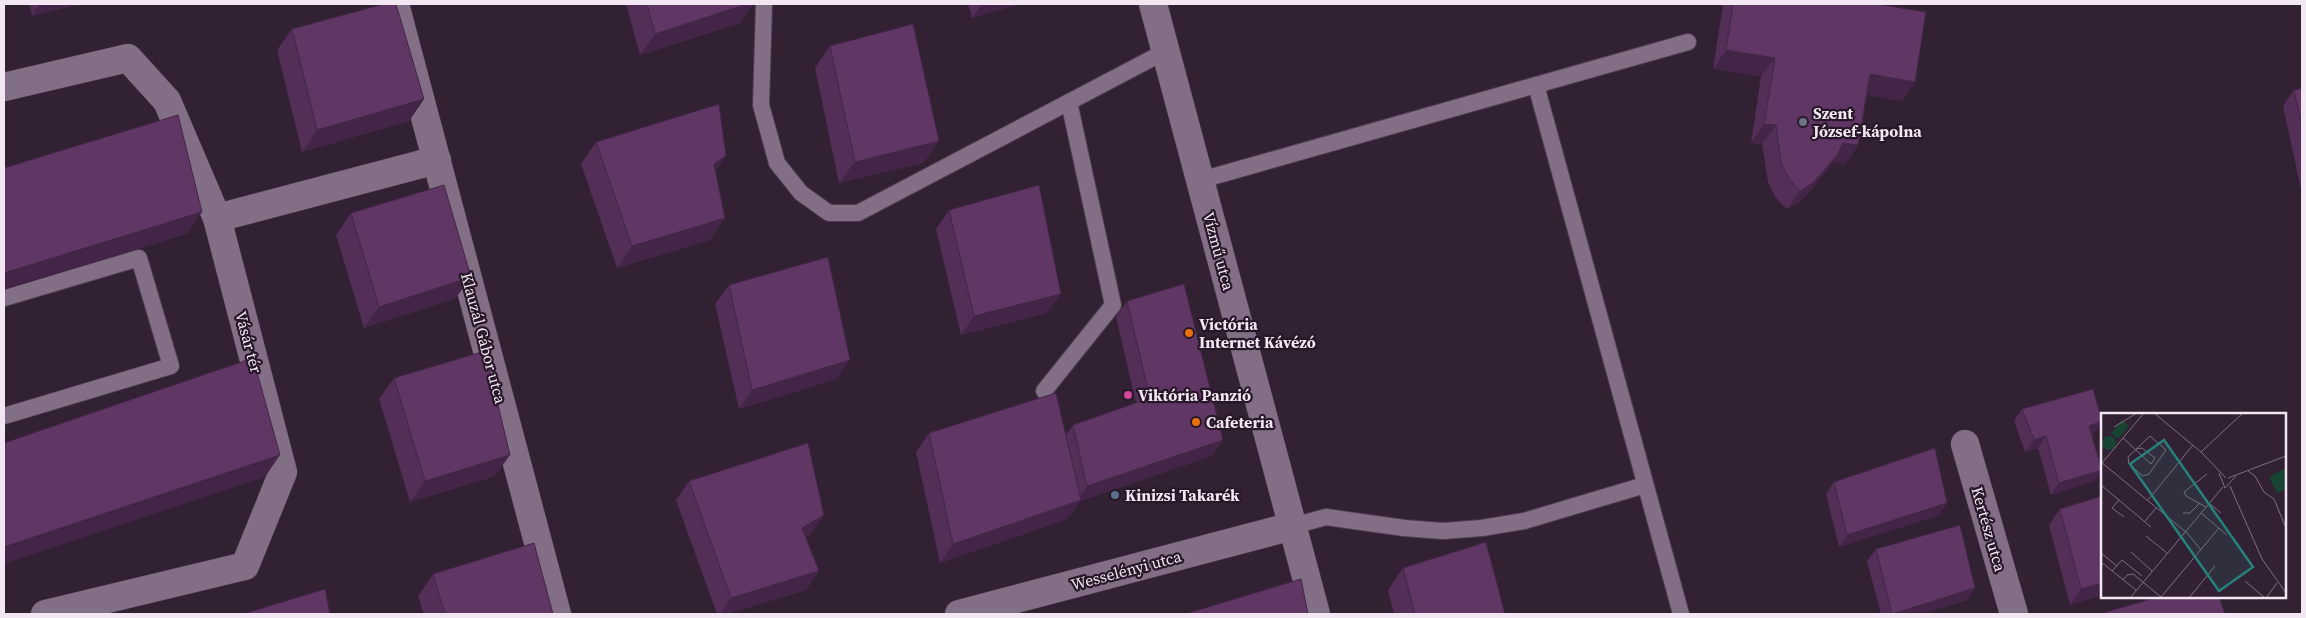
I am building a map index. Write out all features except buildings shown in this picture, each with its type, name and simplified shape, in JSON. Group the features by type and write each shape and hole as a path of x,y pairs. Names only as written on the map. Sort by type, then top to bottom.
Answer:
{"street":[{"name":"Klauzál Gábor utca","path":"394,4 557,614"},
{"name":"Vízmű utca","path":"1153,4 1316,614"},
{"name":"Vásár tér","path":"4,88 128,58 167,102 216,218 283,472 245,566 45,614"},
{"path":"216,218 437,160"},
{"name":"Kertész utca","path":"1965,444 2014,614"},
{"name":"Wesselényi utca","path":"959,614 1293,526"}],"lane":[{"path":"768,5 761,105 777,162 801,193 829,212 858,213 1166,51"},
{"path":"1201,180 1688,42"},
{"path":"1536,85 1681,614"},
{"path":"1044,391 1113,305 1069,102"},
{"path":"4,298 139,258 170,366 4,416"},
{"path":"1293,526 1326,517 1404,528 1443,530 1482,528 1524,521 1645,485"}],"place":[{"name":"Szent József-kápolna","path":"1803,122"},
{"name":"Victória Internet Kávézó","path":"1189,333"},
{"name":"Viktória Panzió","path":"1128,395"},
{"name":"Cafeteria","path":"1196,422"},
{"name":"Kinizsi Takarék","path":"1115,495"}]}
